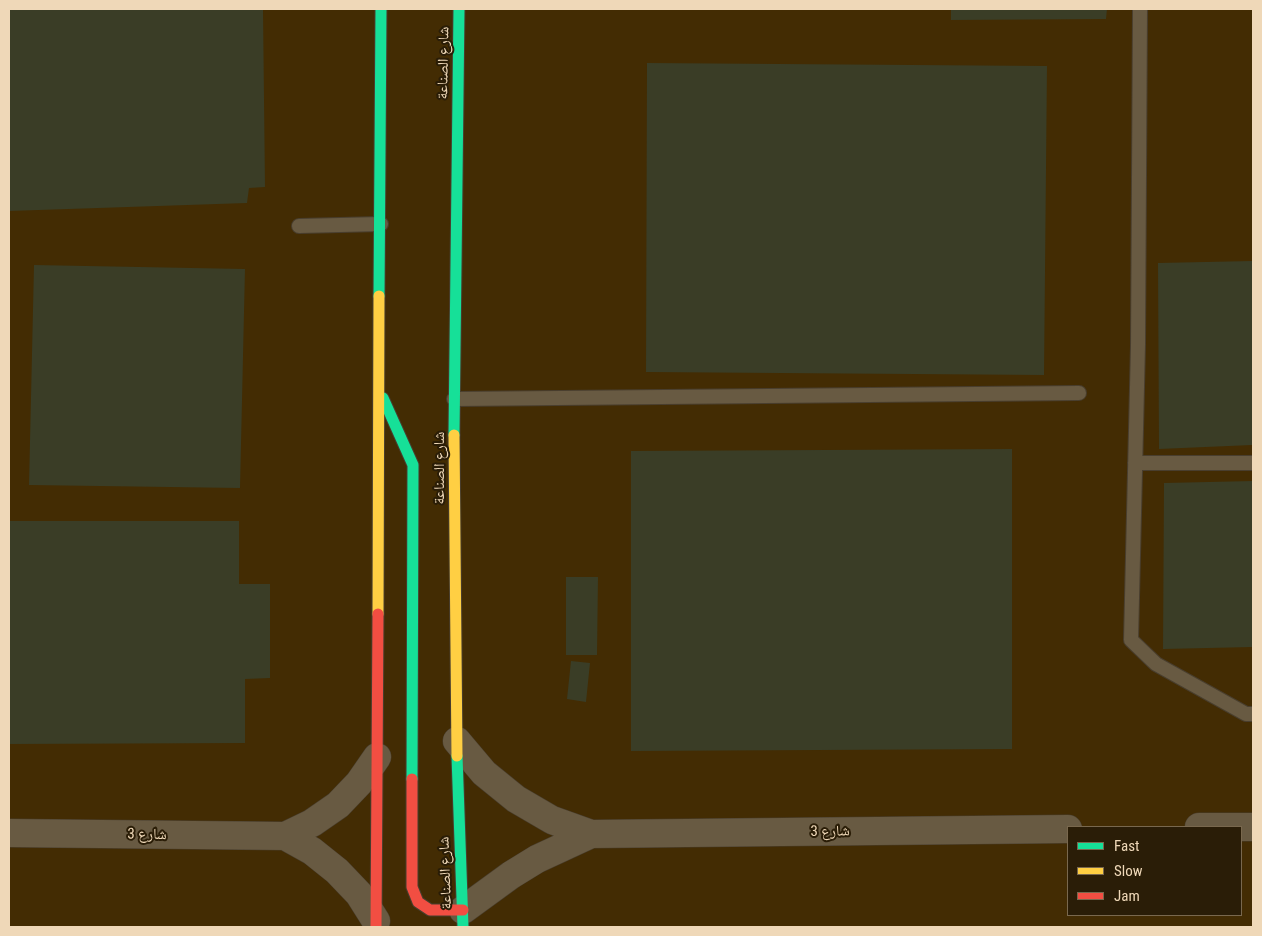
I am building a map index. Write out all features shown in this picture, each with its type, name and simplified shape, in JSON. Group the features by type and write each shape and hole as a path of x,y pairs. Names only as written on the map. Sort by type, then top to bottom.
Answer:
{"street":[{"path":"376,924 381,9"},
{"name":"شارع الصناعة","path":"459,9 454,399 457,741 463,918"},
{"path":"379,390 413,465 412,887 418,902 430,910 463,918"},
{"name":"شارع 3","path":"457,741 484,773 516,799 552,820 592,834 1067,829"},
{"name":"شارع 3","path":"9,833 285,836 312,823 338,805 359,783 377,757"},
{"name":"شارع 3","path":"463,918 486,892 528,864 592,834"},
{"name":"شارع 3","path":"285,836 312,851 337,871 358,894 376,924"}],"lane":[{"path":"1140,9 1138,346 1131,640 1156,664 1246,714 1253,714"},
{"path":"299,226 381,224"},
{"path":"454,399 1079,393"},
{"path":"1134,462 1253,463"}],"shaded area":[{"path":"9,9 1253,9 1253,927 9,927"}],"building":[{"path":"9,9 263,9 265,187 249,188 247,203 9,211"},
{"path":"951,9 1107,9 1106,19 951,20"},
{"path":"647,63 1047,66 1044,375 646,372"},
{"path":"1252,261 1252,445 1159,449 1158,263"},
{"path":"34,265 245,269 240,488 29,485"},
{"path":"1012,449 1012,749 631,751 631,451"},
{"path":"1253,481 1253,647 1163,649 1164,483"},
{"path":"9,521 239,521 239,584 270,584 270,678 245,679 245,743 9,744"},
{"path":"566,577 598,577 597,655 566,655"},
{"path":"571,661 590,663 586,702 567,699"}],"traffic: fast":[{"path":"379,296 381,9"},
{"path":"454,435 459,9"},
{"path":"383,398 413,465 412,779"},
{"path":"457,756 463,927"}],"traffic: slow":[{"path":"378,614 379,296"},
{"path":"454,435 457,756"}],"traffic: jam":[{"path":"376,927 378,614"},
{"path":"412,779 412,887 418,902 430,910 463,910"}]}
